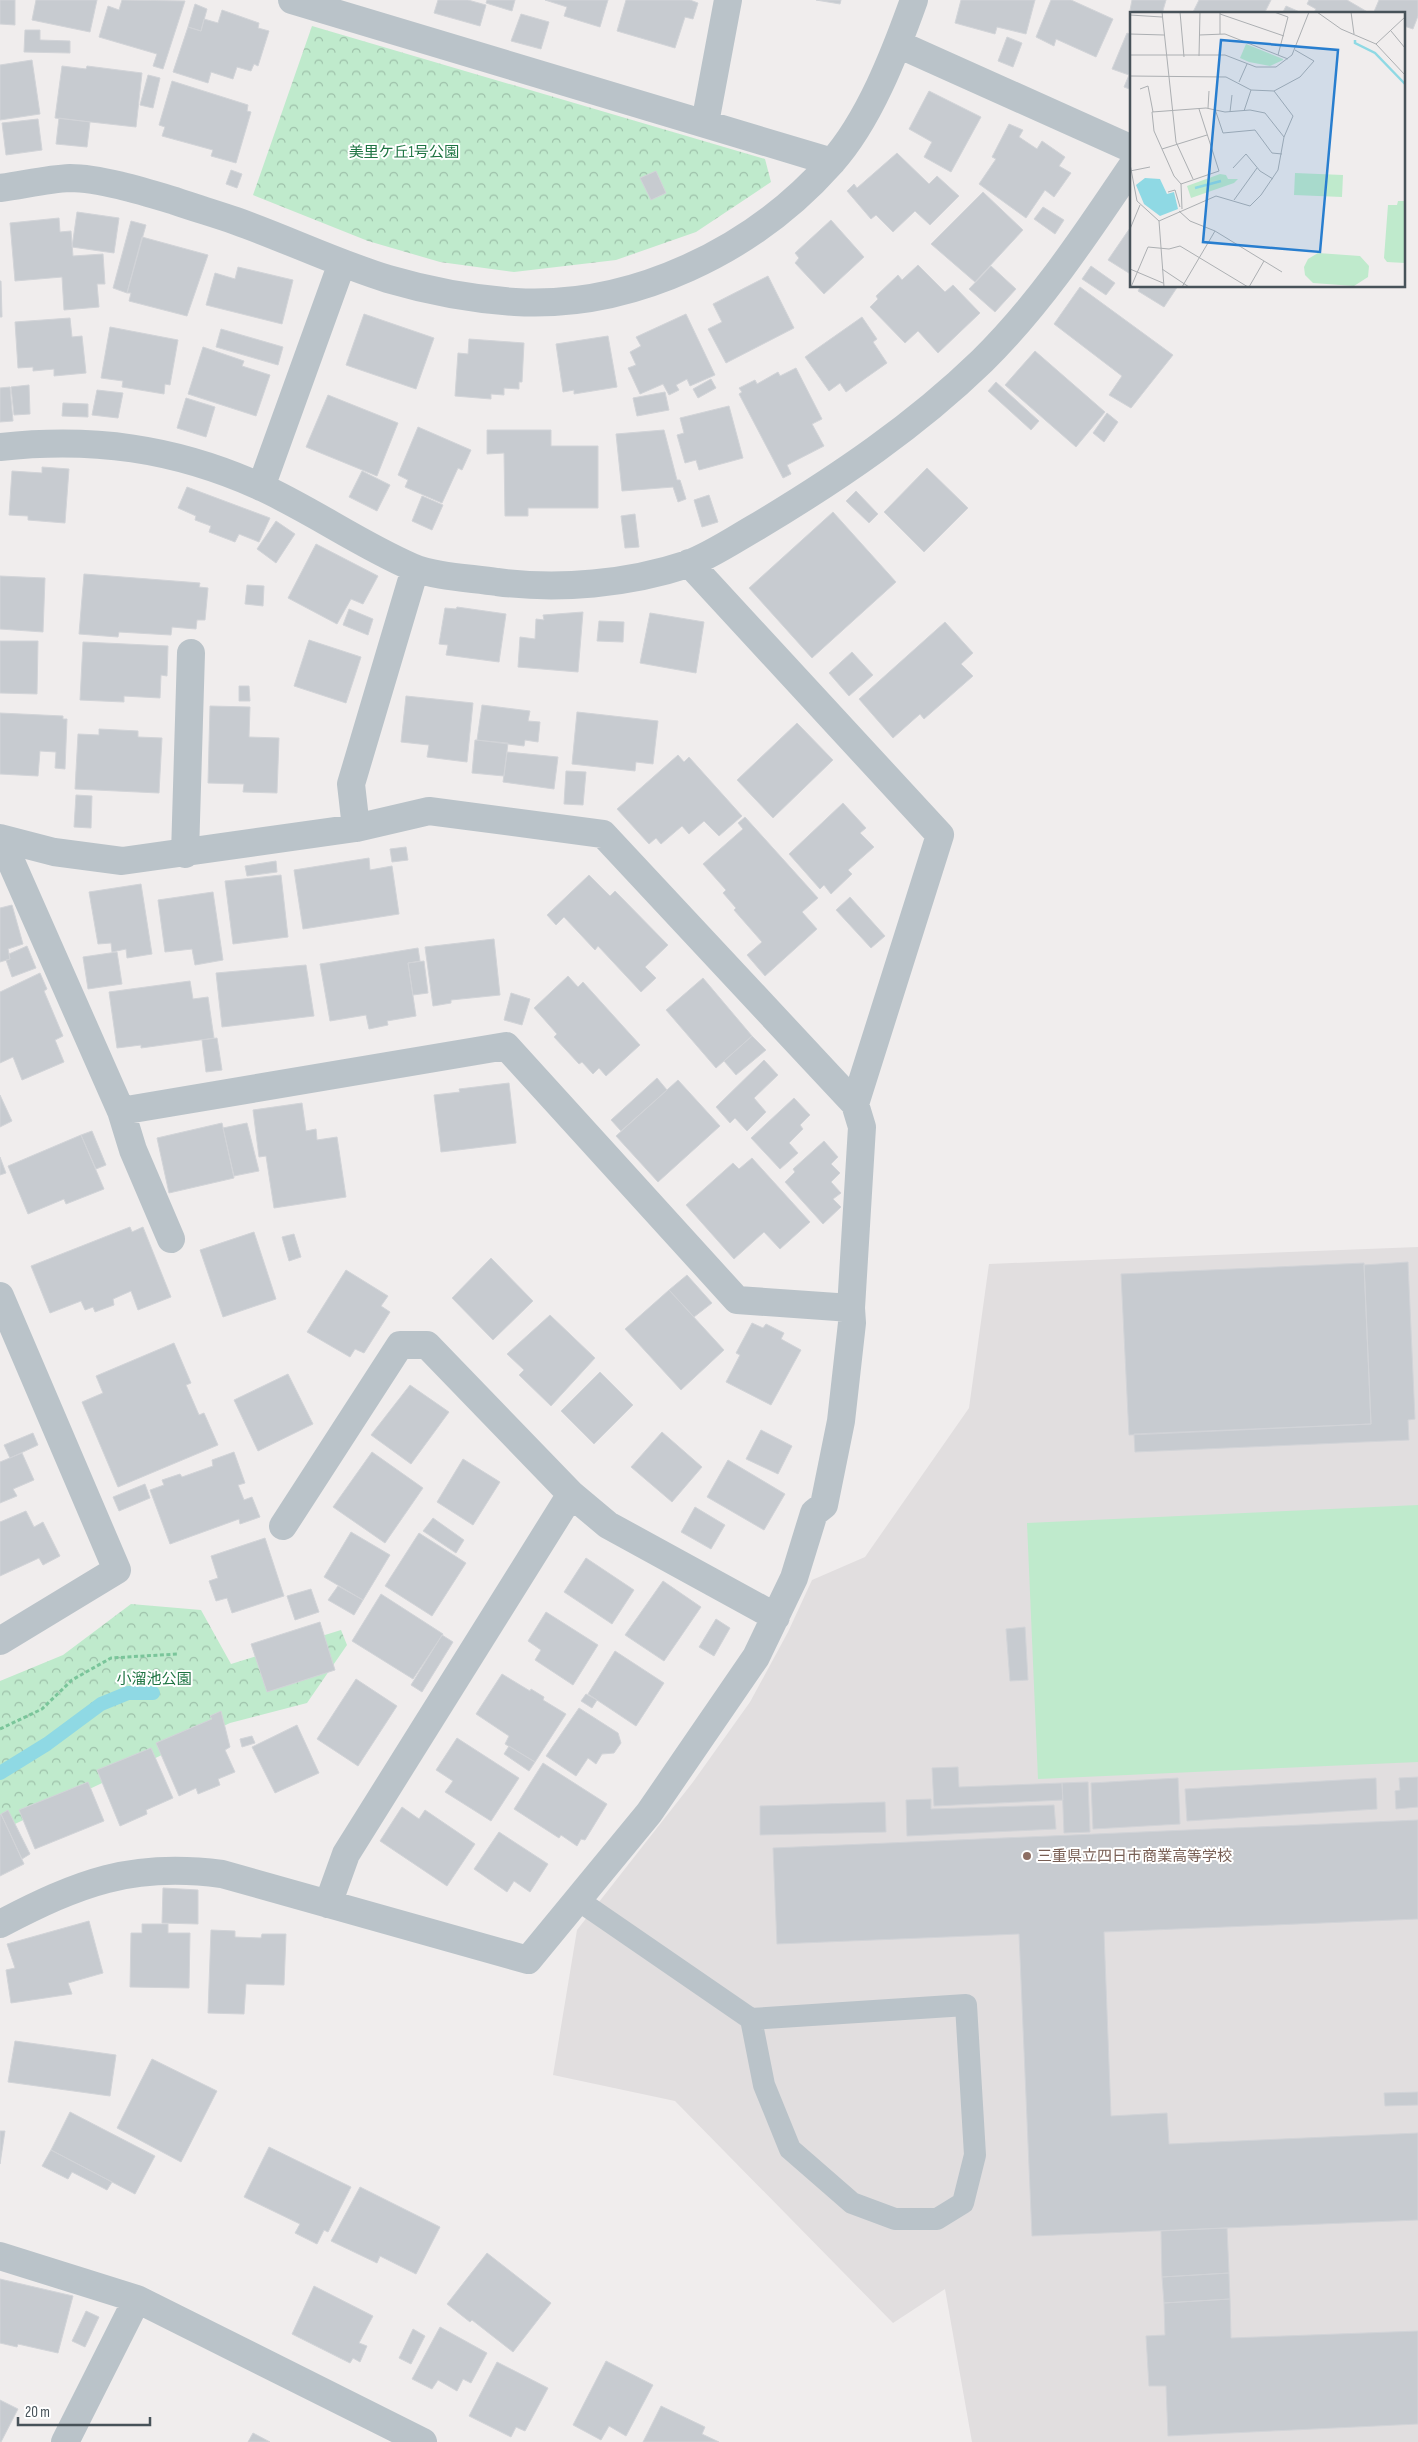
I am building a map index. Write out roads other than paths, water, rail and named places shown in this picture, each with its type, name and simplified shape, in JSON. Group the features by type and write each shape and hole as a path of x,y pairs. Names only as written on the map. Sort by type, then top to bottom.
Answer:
{"street":[{"path":"292,0 832,162"},
{"path":"705,123 728,0"},
{"path":"0,188 70,178 137,189 237,221 342,263 388,279 449,294 517,302 564,300 610,293 692,268 732,246 788,205 832,162 866,112 898,44 914,0"},
{"path":"898,44 1130,148"},
{"path":"0,447 61,443 106,443 176,456 216,468 261,487 415,569 523,585 578,585 625,579 689,563 726,545 829,483 867,456 951,389 983,360 1037,300 1064,266 1130,169"},
{"path":"261,487 342,263"},
{"path":"689,563 940,835 856,1104"},
{"path":"356,828 351,784 415,569"},
{"path":"185,854 191,653"},
{"path":"0,1924 70,1891 102,1879 167,1869 222,1874 528,1960 650,1813 756,1658 794,1578 814,1513 824,1505 841,1421 852,1323 851,1308 862,1126 856,1104 603,834 429,811 356,828 185,854 122,860 54,852 1,838"},
{"path":"1,838 121,1111 133,1150 171,1239"},
{"path":"121,1111 506,1046 737,1300 851,1308"},
{"path":"0,1296 117,1570 0,1641"},
{"path":"283,1526 400,1345 427,1345 571,1494 608,1525 776,1617"},
{"path":"328,1904 346,1854 571,1494"},
{"path":"0,2256 136,2299 423,2442"},
{"path":"65,2442 136,2299"}],"lane":[{"path":"578,1900 750,2019 966,2005 975,2155 963,2203 937,2219 895,2218 852,2203 790,2149 764,2085 750,2019"}],"waterway":[{"path":"0,1773 47,1744 101,1704 128,1693 153,1693"}],"place":[{"name":"三重県立四日市商業高等学校","path":"1027,1856"}],"park label":[{"name":"美里ケ丘1号公園","path":"404,152"},
{"name":"小溜池公園","path":"154,1679"}]}
